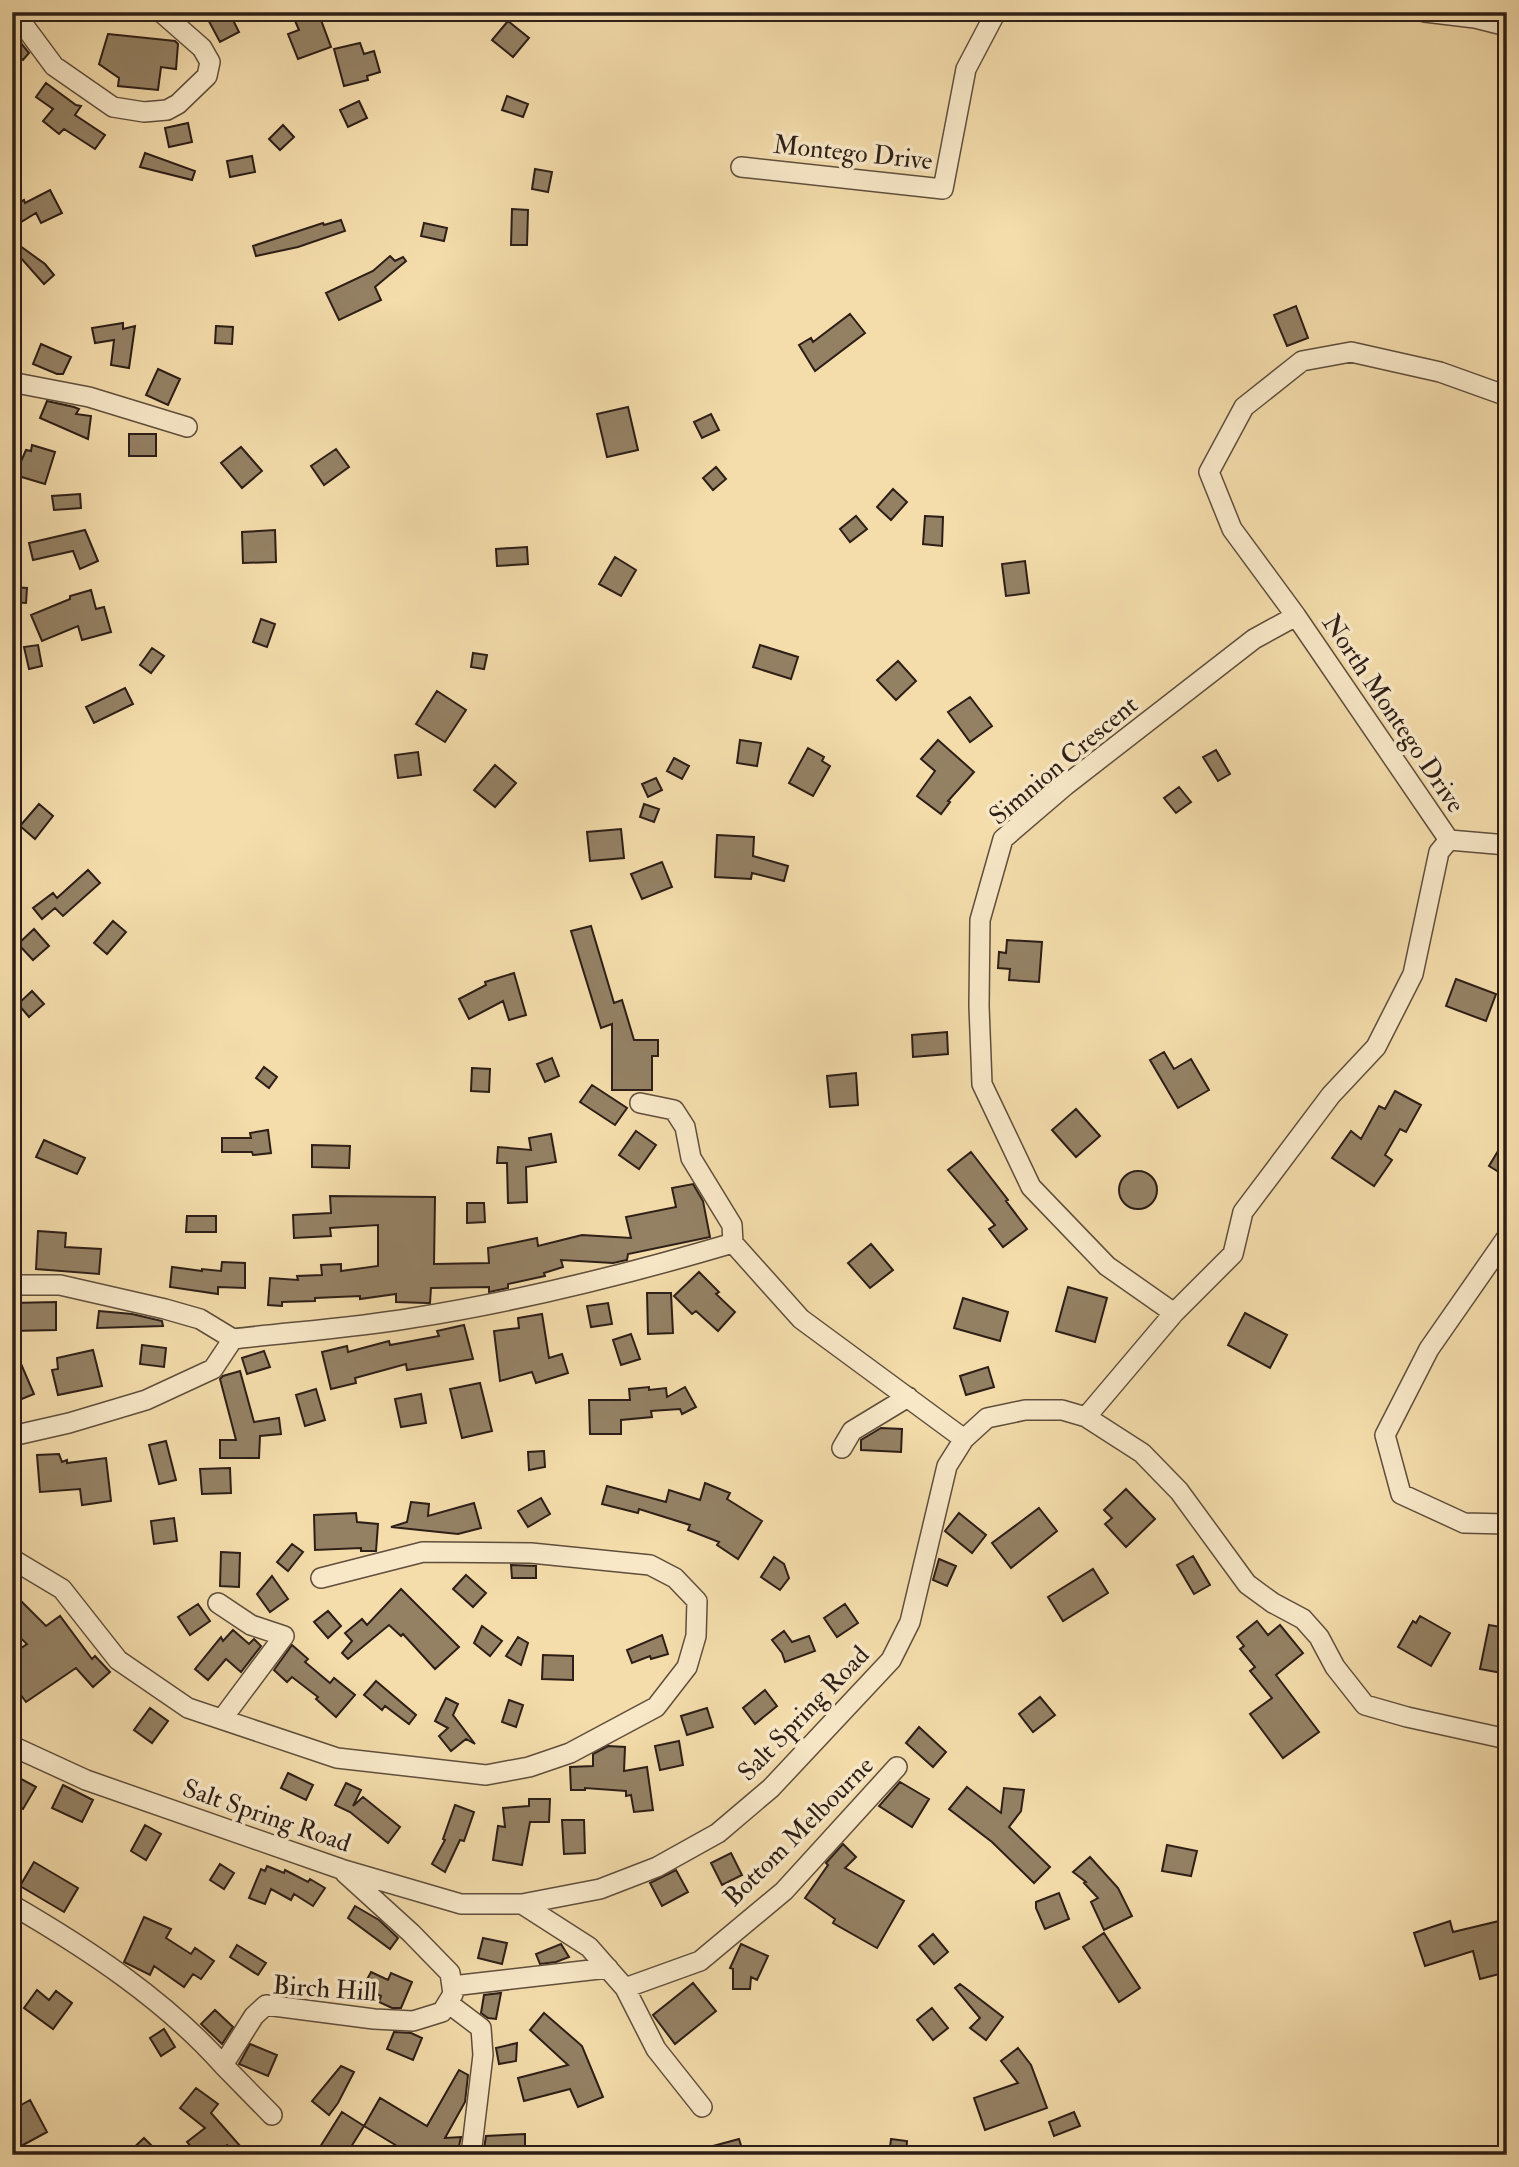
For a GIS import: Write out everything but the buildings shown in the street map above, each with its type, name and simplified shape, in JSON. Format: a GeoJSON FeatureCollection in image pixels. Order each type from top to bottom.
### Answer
{"type":"FeatureCollection","features":[{"type":"Feature","properties":{"kind":"street"},"geometry":{"type":"LineString","coordinates":[[14,12],[54,66],[113,107],[144,112],[167,110],[178,104],[207,76],[210,62],[202,48],[161,12]]}},
{"type":"Feature","properties":{"kind":"street","name":"Montego Drive"},"geometry":{"type":"LineString","coordinates":[[741,167],[943,189],[966,69],[996,12]]}},
{"type":"Feature","properties":{"kind":"street"},"geometry":{"type":"LineString","coordinates":[[1425,12],[1475,18],[1507,26]]}},
{"type":"Feature","properties":{"kind":"street"},"geometry":{"type":"LineString","coordinates":[[1296,616],[1232,528],[1209,472],[1244,407],[1301,361],[1351,352],[1440,372],[1507,397]]}},
{"type":"Feature","properties":{"kind":"street"},"geometry":{"type":"LineString","coordinates":[[12,380],[119,405],[187,427]]}},
{"type":"Feature","properties":{"kind":"street","name":"North Montego Drive"},"geometry":{"type":"LineString","coordinates":[[1296,616],[1449,840]]}},
{"type":"Feature","properties":{"kind":"street","name":"Simnion Crescent"},"geometry":{"type":"LineString","coordinates":[[1174,1313],[1107,1266],[1031,1187],[982,1084],[980,919],[1003,839],[1066,785],[1254,639],[1296,616]]}},
{"type":"Feature","properties":{"kind":"street"},"geometry":{"type":"LineString","coordinates":[[1086,1417],[1174,1313],[1233,1254],[1243,1212],[1331,1095],[1376,1047],[1412,974],[1439,852],[1449,840],[1507,845]]}},
{"type":"Feature","properties":{"kind":"street"},"geometry":{"type":"LineString","coordinates":[[640,1103],[674,1110],[685,1127],[691,1158],[732,1225],[733,1243],[801,1320],[964,1439]]}},
{"type":"Feature","properties":{"kind":"street"},"geometry":{"type":"LineString","coordinates":[[1507,1237],[1429,1349],[1385,1434],[1401,1494],[1464,1523],[1507,1524]]}},
{"type":"Feature","properties":{"kind":"street"},"geometry":{"type":"LineString","coordinates":[[12,1285],[60,1285],[165,1309],[200,1320],[233,1339],[411,1319],[485,1305],[597,1280],[733,1243]]}},
{"type":"Feature","properties":{"kind":"street"},"geometry":{"type":"LineString","coordinates":[[12,1436],[69,1423],[146,1400],[213,1369],[233,1339]]}},
{"type":"Feature","properties":{"kind":"street"},"geometry":{"type":"LineString","coordinates":[[842,1448],[852,1431],[908,1397]]}},
{"type":"Feature","properties":{"kind":"street","name":"Salt Spring Road"},"geometry":{"type":"LineString","coordinates":[[12,1746],[86,1780],[341,1869],[461,1904],[522,1904],[600,1889],[657,1867],[718,1833],[771,1788],[853,1703],[891,1660],[910,1622],[947,1466],[964,1439],[987,1418],[1025,1410],[1062,1410],[1086,1417],[1142,1453],[1180,1491],[1247,1584],[1273,1603],[1303,1619],[1319,1637],[1335,1667],[1365,1705],[1507,1739]]}},
{"type":"Feature","properties":{"kind":"street"},"geometry":{"type":"LineString","coordinates":[[12,1559],[62,1589],[118,1660],[188,1708],[337,1758],[486,1775],[529,1767],[570,1753],[656,1707],[687,1667],[696,1636],[697,1601],[675,1578],[650,1565],[531,1553],[424,1552],[321,1578]]}},
{"type":"Feature","properties":{"kind":"street"},"geometry":{"type":"LineString","coordinates":[[218,1602],[251,1625],[284,1636],[222,1719]]}},
{"type":"Feature","properties":{"kind":"street","name":"Bottom Melbourne"},"geometry":{"type":"LineString","coordinates":[[625,1988],[700,1961],[784,1891],[897,1768]]}},
{"type":"Feature","properties":{"kind":"street"},"geometry":{"type":"LineString","coordinates":[[341,1869],[450,1973],[450,1994],[481,2028],[483,2055],[471,2155]]}},
{"type":"Feature","properties":{"kind":"street"},"geometry":{"type":"LineString","coordinates":[[522,1904],[589,1947],[608,1968],[625,1988],[656,2049],[702,2107]]}},
{"type":"Feature","properties":{"kind":"street"},"geometry":{"type":"LineString","coordinates":[[12,1905],[50,1927],[142,1990],[187,2027],[272,2115]]}},
{"type":"Feature","properties":{"kind":"street"},"geometry":{"type":"LineString","coordinates":[[450,1994],[608,1968]]}},
{"type":"Feature","properties":{"kind":"street","name":"Birch Hill"},"geometry":{"type":"LineString","coordinates":[[223,2066],[254,2016],[266,2006],[297,2007],[374,2019],[413,2021],[442,2012],[450,1994]]}}]}
